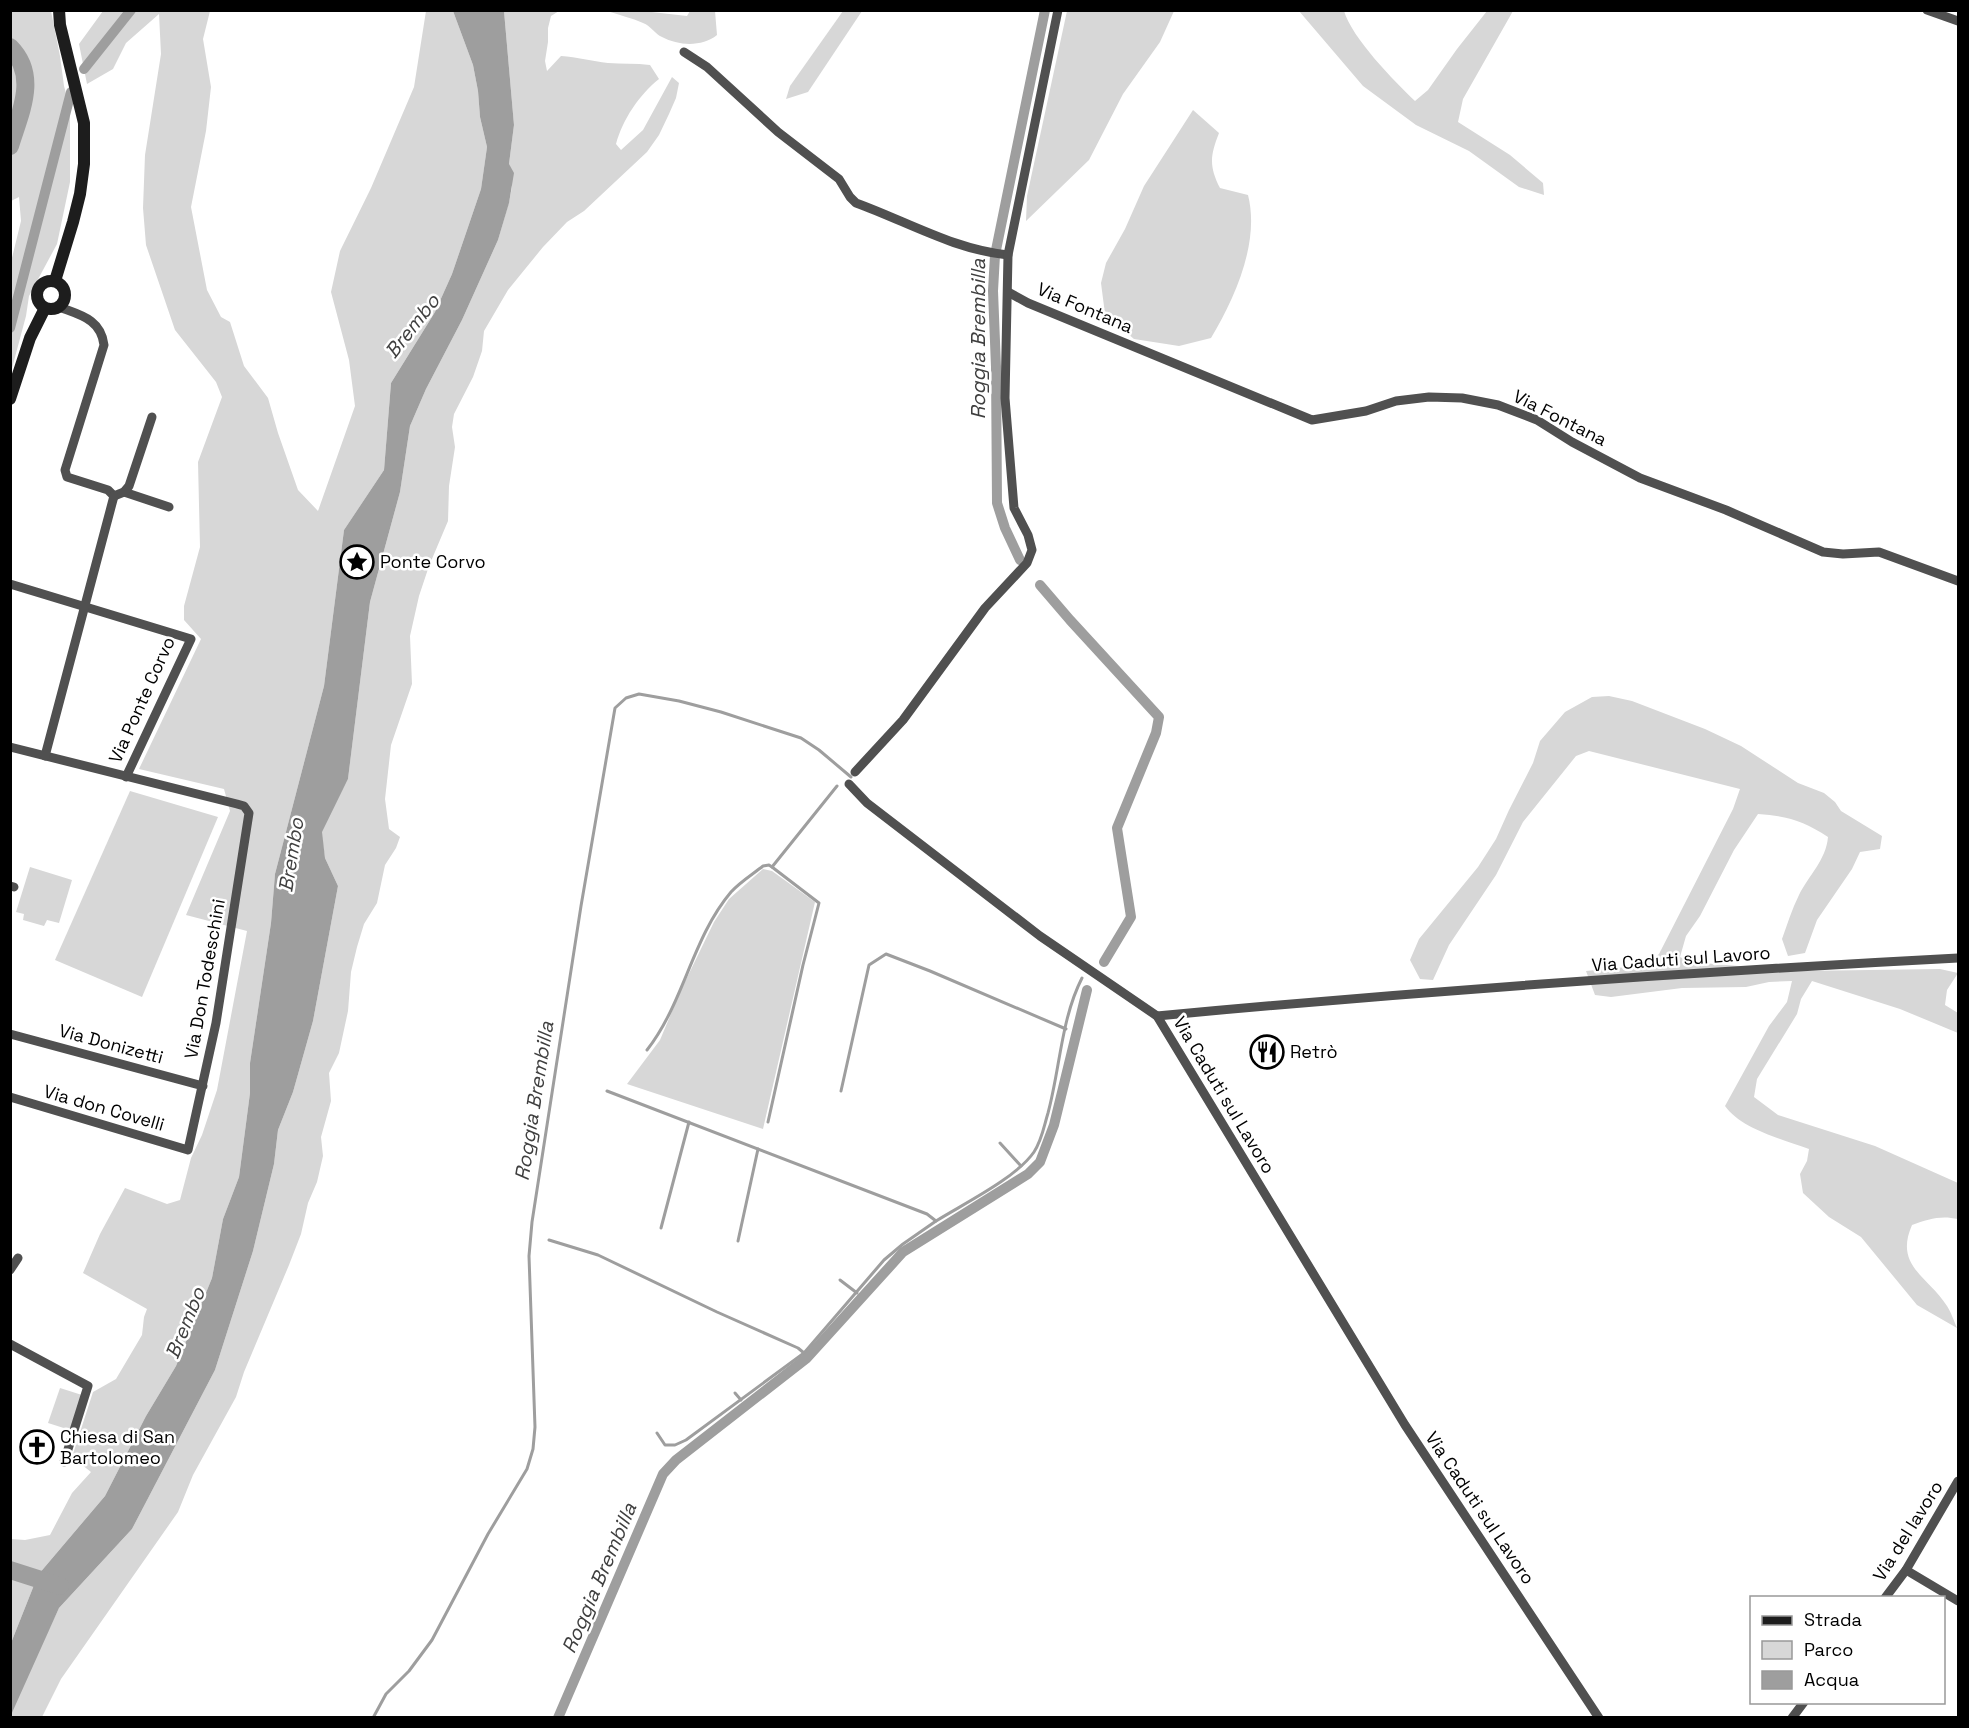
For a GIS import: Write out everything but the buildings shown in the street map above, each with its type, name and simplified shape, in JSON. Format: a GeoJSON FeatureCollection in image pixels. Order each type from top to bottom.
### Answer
{"type":"FeatureCollection","features":[{"type":"Feature","properties":{"kind":"street"},"geometry":{"type":"LineString","coordinates":[[55,281],[80,194],[84,154],[84,123],[60,25],[59,10]]}},
{"type":"Feature","properties":{"kind":"street"},"geometry":{"type":"LineString","coordinates":[[855,772],[903,720],[985,608],[1027,563],[1032,550],[1028,534],[1014,508],[1005,398],[1008,292],[1006,255],[1058,10]]}},
{"type":"Feature","properties":{"kind":"street"},"geometry":{"type":"LineString","coordinates":[[1927,10],[1959,21]]}},
{"type":"Feature","properties":{"kind":"street"},"geometry":{"type":"LineString","coordinates":[[684,52],[707,67],[778,132],[839,179],[856,203],[954,243],[986,253],[1006,255]]}},
{"type":"Feature","properties":{"kind":"street"},"geometry":{"type":"LineString","coordinates":[[55,281],[62,286],[65,293],[64,301],[59,307],[45,308],[40,303],[37,297],[42,284],[55,281]]}},
{"type":"Feature","properties":{"kind":"street","name":"Via Fontana"},"geometry":{"type":"LineString","coordinates":[[1008,292],[1028,303],[1312,420],[1366,411],[1396,401],[1429,396],[1462,398],[1498,405],[1537,420],[1572,442],[1640,477],[1726,510],[1823,552],[1843,554],[1879,552],[1959,581]]}},
{"type":"Feature","properties":{"kind":"street"},"geometry":{"type":"LineString","coordinates":[[59,307],[81,315],[98,325],[103,334],[104,345],[69,455],[65,470],[67,477],[108,490],[114,496]]}},
{"type":"Feature","properties":{"kind":"street"},"geometry":{"type":"LineString","coordinates":[[10,399],[30,338],[45,308]]}},
{"type":"Feature","properties":{"kind":"street"},"geometry":{"type":"LineString","coordinates":[[114,496],[124,492],[129,486],[152,417]]}},
{"type":"Feature","properties":{"kind":"street"},"geometry":{"type":"LineString","coordinates":[[124,492],[169,507]]}},
{"type":"Feature","properties":{"kind":"street"},"geometry":{"type":"LineString","coordinates":[[45,756],[114,496]]}},
{"type":"Feature","properties":{"kind":"street","name":"Via Ponte Corvo"},"geometry":{"type":"LineString","coordinates":[[10,584],[191,639],[126,777]]}},
{"type":"Feature","properties":{"kind":"street"},"geometry":{"type":"LineString","coordinates":[[10,747],[126,777]]}},
{"type":"Feature","properties":{"kind":"street","name":"Via Don Todeschini"},"geometry":{"type":"LineString","coordinates":[[126,777],[244,806],[249,813],[216,1023],[188,1150]]}},
{"type":"Feature","properties":{"kind":"street"},"geometry":{"type":"LineString","coordinates":[[849,784],[867,804],[1040,936],[1157,1016]]}},
{"type":"Feature","properties":{"kind":"street","name":"Via Caduti sul Lavoro"},"geometry":{"type":"LineString","coordinates":[[1599,1718],[1405,1425],[1157,1016],[1745,970],[1959,958]]}},
{"type":"Feature","properties":{"kind":"street","name":"Via Donizetti"},"geometry":{"type":"LineString","coordinates":[[10,1034],[203,1086]]}},
{"type":"Feature","properties":{"kind":"street","name":"Via don Covelli"},"geometry":{"type":"LineString","coordinates":[[10,1097],[188,1150]]}},
{"type":"Feature","properties":{"kind":"street"},"geometry":{"type":"LineString","coordinates":[[10,1270],[18,1257]]}},
{"type":"Feature","properties":{"kind":"street"},"geometry":{"type":"LineString","coordinates":[[10,1344],[88,1386],[64,1462]]}},
{"type":"Feature","properties":{"kind":"street","name":"Via del lavoro"},"geometry":{"type":"LineString","coordinates":[[1886,1596],[1906,1570],[1959,1481]]}},
{"type":"Feature","properties":{"kind":"street"},"geometry":{"type":"LineString","coordinates":[[1906,1570],[1959,1601]]}},
{"type":"Feature","properties":{"kind":"street"},"geometry":{"type":"LineString","coordinates":[[1792,1718],[1802,1704]]}},
{"type":"Feature","properties":{"kind":"green space"},"geometry":{"type":"Polygon","coordinates":[[[11,10],[51,11],[70,108],[70,182],[57,244],[29,296],[11,372],[10,266],[21,221],[19,197],[11,201],[11,10]]]}},
{"type":"Feature","properties":{"kind":"green space"},"geometry":{"type":"Polygon","coordinates":[[[103,11],[210,11],[203,39],[211,87],[206,131],[191,207],[207,290],[221,317],[230,322],[244,366],[268,398],[298,490],[318,511],[355,406],[349,360],[331,292],[340,251],[371,188],[414,87],[426,11],[453,11],[473,65],[480,117],[487,147],[481,189],[452,274],[435,312],[391,383],[384,470],[344,530],[324,686],[275,874],[271,923],[250,1063],[250,1093],[239,1177],[223,1219],[212,1278],[176,1366],[146,1416],[105,1496],[38,1575],[11,1643],[11,1539],[25,1540],[50,1535],[72,1493],[91,1472],[72,1457],[93,1392],[116,1379],[142,1335],[147,1309],[83,1273],[100,1234],[125,1188],[167,1204],[180,1200],[191,1158],[202,1135],[217,1090],[247,931],[186,915],[230,811],[224,789],[139,769],[201,639],[184,620],[184,606],[200,547],[198,462],[222,397],[216,382],[175,330],[146,245],[143,208],[145,155],[161,54],[159,14],[126,43],[113,69],[87,84],[79,44],[103,11]]]}},
{"type":"Feature","properties":{"kind":"green space"},"geometry":{"type":"Polygon","coordinates":[[[504,11],[559,11],[551,16],[548,28],[545,61],[547,71],[561,56],[608,63],[650,65],[659,79],[638,100],[627,117],[616,144],[621,150],[643,130],[672,77],[679,83],[676,98],[659,135],[647,152],[584,211],[567,222],[543,247],[508,290],[484,331],[482,351],[473,377],[454,414],[452,427],[455,447],[449,486],[448,521],[419,596],[410,636],[412,684],[391,745],[385,799],[389,829],[400,837],[385,865],[377,903],[364,924],[357,947],[351,972],[348,1011],[339,1053],[329,1073],[331,1101],[321,1137],[323,1156],[301,1234],[244,1372],[236,1397],[193,1475],[178,1512],[61,1679],[42,1717],[11,1718],[12,1707],[59,1608],[132,1529],[215,1370],[253,1251],[274,1164],[278,1130],[293,1092],[313,1021],[338,886],[325,858],[321,832],[348,779],[370,602],[400,492],[410,426],[498,240],[509,202],[512,187],[509,164],[514,125],[504,11]]]}},
{"type":"Feature","properties":{"kind":"green space"},"geometry":{"type":"Polygon","coordinates":[[[607,11],[643,11],[687,16],[690,11],[715,11],[717,35],[704,42],[690,44],[676,42],[660,36],[643,23],[607,11]]]}},
{"type":"Feature","properties":{"kind":"green space"},"geometry":{"type":"Polygon","coordinates":[[[843,11],[862,11],[808,92],[786,99],[790,86],[843,11]]]}},
{"type":"Feature","properties":{"kind":"green space"},"geometry":{"type":"Polygon","coordinates":[[[1067,11],[1174,11],[1160,42],[1123,94],[1089,160],[1026,221],[1027,196],[1067,11]]]}},
{"type":"Feature","properties":{"kind":"green space"},"geometry":{"type":"Polygon","coordinates":[[[1299,11],[1344,11],[1348,22],[1364,46],[1415,101],[1428,90],[1487,11],[1513,11],[1463,99],[1458,122],[1510,155],[1543,183],[1544,195],[1519,187],[1469,151],[1416,125],[1363,86],[1299,11]]]}},
{"type":"Feature","properties":{"kind":"green space"},"geometry":{"type":"Polygon","coordinates":[[[1193,110],[1219,133],[1214,148],[1212,167],[1220,188],[1248,195],[1251,232],[1248,250],[1229,305],[1211,338],[1179,346],[1134,339],[1105,314],[1101,283],[1106,263],[1125,229],[1144,186],[1193,110]]]}},
{"type":"Feature","properties":{"kind":"green space"},"geometry":{"type":"Polygon","coordinates":[[[1609,696],[1632,701],[1705,729],[1741,746],[1798,783],[1824,793],[1835,802],[1841,811],[1882,836],[1880,849],[1860,852],[1852,869],[1817,920],[1805,953],[1788,956],[1782,939],[1799,895],[1824,853],[1828,837],[1795,820],[1758,814],[1734,850],[1700,916],[1686,936],[1680,957],[1691,962],[1799,971],[1940,969],[1958,973],[1947,990],[1945,1005],[1958,1013],[1958,1033],[1900,1009],[1812,981],[1801,999],[1797,1014],[1757,1079],[1754,1097],[1778,1115],[1875,1146],[1958,1183],[1958,1219],[1935,1218],[1912,1225],[1907,1251],[1916,1270],[1947,1306],[1957,1328],[1917,1305],[1861,1237],[1829,1217],[1803,1193],[1800,1174],[1807,1161],[1809,1149],[1752,1127],[1732,1114],[1725,1106],[1769,1026],[1787,1002],[1792,981],[1769,982],[1746,987],[1682,988],[1611,997],[1595,995],[1586,971],[1647,965],[1659,954],[1733,809],[1740,789],[1589,751],[1576,756],[1523,822],[1496,875],[1449,945],[1433,980],[1420,979],[1410,960],[1419,939],[1478,867],[1496,839],[1533,763],[1540,741],[1565,712],[1592,697],[1609,696]]]}},
{"type":"Feature","properties":{"kind":"green space"},"geometry":{"type":"Polygon","coordinates":[[[130,791],[218,817],[142,997],[55,960],[130,791]]]}},
{"type":"Feature","properties":{"kind":"green space"},"geometry":{"type":"Polygon","coordinates":[[[30,867],[72,880],[59,923],[47,920],[44,926],[23,920],[24,914],[16,912],[30,867]]]}},
{"type":"Feature","properties":{"kind":"green space"},"geometry":{"type":"Polygon","coordinates":[[[763,869],[772,871],[815,902],[763,1129],[627,1084],[660,1040],[714,922],[729,899],[763,869]]]}},
{"type":"Feature","properties":{"kind":"green space"},"geometry":{"type":"Polygon","coordinates":[[[60,1388],[82,1395],[70,1430],[48,1423],[60,1388]]]}},
{"type":"Feature","properties":{"kind":"water","name":"Brembo"},"geometry":{"type":"Polygon","coordinates":[[[453,11],[504,11],[514,125],[509,164],[514,173],[509,203],[498,240],[410,426],[400,492],[370,602],[348,779],[322,832],[325,858],[338,886],[313,1021],[293,1092],[278,1130],[274,1164],[253,1251],[215,1370],[132,1529],[59,1608],[11,1715],[11,1643],[38,1575],[105,1496],[146,1416],[176,1366],[212,1278],[223,1219],[239,1177],[250,1093],[250,1063],[271,923],[275,874],[324,686],[344,530],[384,470],[391,383],[435,312],[452,274],[481,189],[487,147],[480,117],[473,65],[453,11]]]}},
{"type":"Feature","properties":{"kind":"waterway"},"geometry":{"type":"LineString","coordinates":[[84,69],[131,10]]}},
{"type":"Feature","properties":{"kind":"waterway","name":"Roggia Brembilla"},"geometry":{"type":"LineString","coordinates":[[1020,560],[1005,528],[997,503],[993,291],[995,255],[1045,10]]}},
{"type":"Feature","properties":{"kind":"waterway"},"geometry":{"type":"LineString","coordinates":[[10,47],[19,58],[24,70],[25,82],[22,108],[10,146]]}},
{"type":"Feature","properties":{"kind":"waterway"},"geometry":{"type":"LineString","coordinates":[[10,328],[71,92]]}},
{"type":"Feature","properties":{"kind":"waterway","name":"Roggia Brembilla"},"geometry":{"type":"LineString","coordinates":[[1040,585],[1159,717],[1156,733],[1117,828],[1131,917],[1104,962]]}},
{"type":"Feature","properties":{"kind":"waterway","name":"Roggia Brembilla"},"geometry":{"type":"LineString","coordinates":[[373,1718],[386,1694],[409,1671],[432,1640],[488,1534],[527,1469],[533,1449],[535,1427],[529,1256],[532,1222],[581,906],[615,708],[626,698],[639,694],[721,712],[801,738],[851,777]]}},
{"type":"Feature","properties":{"kind":"waterway"},"geometry":{"type":"LineString","coordinates":[[768,1122],[819,903],[772,867],[837,786]]}},
{"type":"Feature","properties":{"kind":"waterway"},"geometry":{"type":"LineString","coordinates":[[647,1050],[660,1032],[718,910],[742,881],[763,866],[772,867]]}},
{"type":"Feature","properties":{"kind":"waterway"},"geometry":{"type":"LineString","coordinates":[[841,1091],[869,965],[886,954],[1066,1029]]}},
{"type":"Feature","properties":{"kind":"waterway"},"geometry":{"type":"LineString","coordinates":[[936,1221],[1003,1181],[1026,1162],[1034,1152],[1041,1138],[1048,1113],[1065,1027],[1082,978]]}},
{"type":"Feature","properties":{"kind":"waterway","name":"Roggia Brembilla"},"geometry":{"type":"LineString","coordinates":[[558,1718],[663,1474],[676,1460],[807,1358],[903,1252],[1028,1174],[1040,1162],[1054,1125],[1087,990]]}},
{"type":"Feature","properties":{"kind":"waterway"},"geometry":{"type":"LineString","coordinates":[[607,1091],[927,1214],[936,1221],[884,1260],[804,1353],[686,1440],[675,1445],[665,1445],[657,1433]]}},
{"type":"Feature","properties":{"kind":"waterway"},"geometry":{"type":"LineString","coordinates":[[661,1228],[689,1122]]}},
{"type":"Feature","properties":{"kind":"waterway"},"geometry":{"type":"LineString","coordinates":[[1000,1143],[1021,1166]]}},
{"type":"Feature","properties":{"kind":"waterway"},"geometry":{"type":"LineString","coordinates":[[738,1241],[758,1149]]}},
{"type":"Feature","properties":{"kind":"waterway"},"geometry":{"type":"LineString","coordinates":[[549,1240],[598,1255],[798,1348],[804,1353]]}},
{"type":"Feature","properties":{"kind":"waterway"},"geometry":{"type":"LineString","coordinates":[[840,1280],[857,1293]]}},
{"type":"Feature","properties":{"kind":"waterway"},"geometry":{"type":"LineString","coordinates":[[735,1393],[741,1400]]}},
{"type":"Feature","properties":{"kind":"waterway"},"geometry":{"type":"LineString","coordinates":[[10,1570],[60,1586]]}},
{"type":"Feature","properties":{"kind":"place","name":"Ponte Corvo"},"geometry":{"type":"Point","coordinates":[357,562]}},
{"type":"Feature","properties":{"kind":"place","name":"Retrò"},"geometry":{"type":"Point","coordinates":[1267,1052]}},
{"type":"Feature","properties":{"kind":"place","name":"Chiesa di San Bartolomeo"},"geometry":{"type":"Point","coordinates":[37,1447]}}]}
